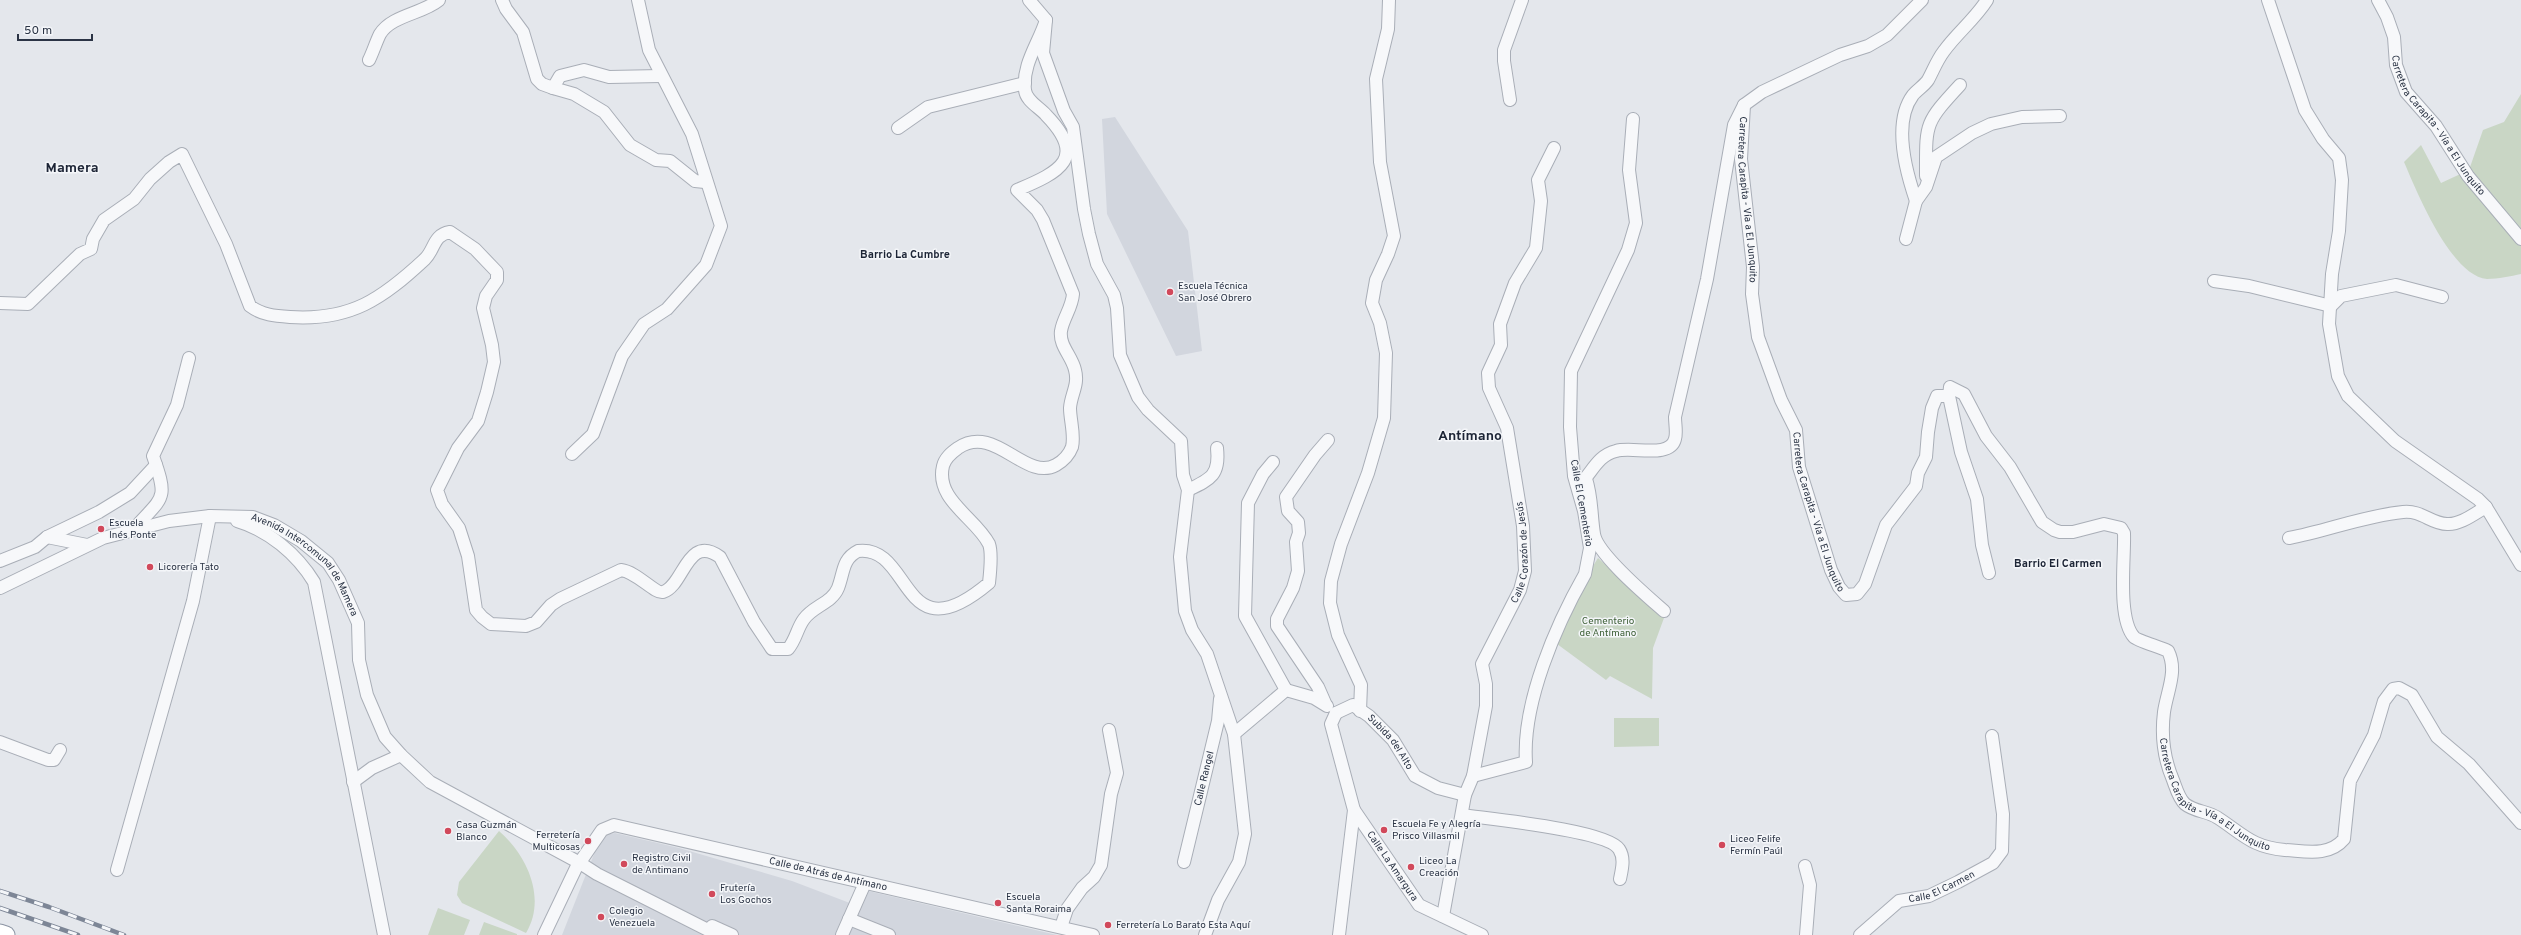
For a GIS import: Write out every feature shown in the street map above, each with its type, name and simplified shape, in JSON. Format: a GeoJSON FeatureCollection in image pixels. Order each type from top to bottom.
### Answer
{"type":"FeatureCollection","features":[{"type":"Feature","properties":{"kind":"highway"},"geometry":{"type":"LineString","coordinates":[[0,933],[6,935]]}},
{"type":"Feature","properties":{"kind":"street"},"geometry":{"type":"LineString","coordinates":[[369,60],[381,34],[389,24],[430,7],[439,0]]}},
{"type":"Feature","properties":{"kind":"street"},"geometry":{"type":"LineString","coordinates":[[502,0],[506,9],[523,32],[536,79],[542,84],[574,94],[604,112],[630,145],[656,160],[670,161],[695,181],[705,182]]}},
{"type":"Feature","properties":{"kind":"street"},"geometry":{"type":"LineString","coordinates":[[572,454],[593,434],[622,356],[644,324],[668,309],[706,265],[721,226],[705,182],[692,134],[649,50],[638,0]]}},
{"type":"Feature","properties":{"kind":"street"},"geometry":{"type":"LineString","coordinates":[[1029,0],[1046,20],[1043,53],[1064,111],[1073,127],[1084,209],[1089,234],[1097,264],[1114,295],[1117,308],[1120,354],[1138,397],[1148,410],[1181,441],[1183,475],[1188,490],[1180,557],[1185,611],[1192,630],[1208,654],[1234,734],[1245,828],[1243,850],[1240,862],[1218,900],[1205,935]]}},
{"type":"Feature","properties":{"kind":"street"},"geometry":{"type":"LineString","coordinates":[[1360,711],[1361,685],[1338,636],[1330,603],[1331,581],[1341,544],[1368,473],[1384,418],[1386,353],[1380,323],[1372,302],[1376,280],[1388,254],[1394,236],[1380,162],[1376,79],[1388,29],[1389,0]]}},
{"type":"Feature","properties":{"kind":"street"},"geometry":{"type":"LineString","coordinates":[[1510,100],[1504,61],[1504,50],[1522,0]]}},
{"type":"Feature","properties":{"kind":"street"},"geometry":{"type":"LineString","coordinates":[[1664,611],[1600,549],[1594,535],[1594,516],[1582,482],[1597,460],[1616,451],[1639,448],[1664,451],[1670,448],[1675,439],[1675,417],[1707,279],[1734,125],[1744,105],[1777,84],[1840,54],[1868,46],[1886,35],[1922,0]]}},
{"type":"Feature","properties":{"kind":"street"},"geometry":{"type":"LineString","coordinates":[[1916,201],[1904,161],[1903,126],[1907,107],[1913,95],[1925,84],[1944,51],[1977,15],[1987,0]]}},
{"type":"Feature","properties":{"kind":"street"},"geometry":{"type":"LineString","coordinates":[[2268,0],[2271,14],[2305,110],[2323,139],[2339,158],[2342,180],[2329,324],[2332,352],[2338,376],[2348,396],[2395,441],[2471,492],[2486,507],[2521,565]]}},
{"type":"Feature","properties":{"kind":"street","name":"Carretera Carapita - Vía a El Junquito"},"geometry":{"type":"LineString","coordinates":[[2378,0],[2387,16],[2394,37],[2396,65],[2406,92],[2436,126],[2468,176],[2521,239]]}},
{"type":"Feature","properties":{"kind":"street"},"geometry":{"type":"LineString","coordinates":[[0,303],[28,304],[80,254],[91,249],[93,239],[104,220],[134,199],[150,179],[169,162],[182,154],[223,238],[250,306],[257,312],[271,316],[305,318],[336,315],[363,306],[389,291],[430,254],[435,240],[442,234],[450,232],[475,249],[497,272],[497,280],[486,296],[483,308],[492,345],[494,362],[487,392],[478,421],[458,448],[437,490],[442,504],[459,528],[464,544],[476,610],[491,624],[526,626],[536,622],[551,605],[621,570],[630,572],[656,592],[662,593],[669,589],[690,559],[704,551],[713,552],[720,557],[765,640],[772,649],[780,651],[788,649],[793,643],[804,619],[814,609],[829,601],[838,589],[848,558],[858,550],[878,554],[889,563],[916,601],[934,608],[950,606],[973,597],[989,583],[989,545],[955,505],[945,488],[941,476],[944,464],[950,453],[961,446],[974,442],[992,444],[1029,464],[1043,468],[1054,466],[1064,460],[1072,447],[1070,409],[1077,381],[1070,356],[1061,343],[1061,331],[1072,306],[1073,294],[1043,220],[1037,210],[1017,190],[1037,181],[1062,166],[1068,153],[1066,139],[1047,115],[1028,98],[1025,82],[1032,50],[1046,20]]}},
{"type":"Feature","properties":{"kind":"street"},"geometry":{"type":"LineString","coordinates":[[553,88],[560,76],[577,70],[584,70],[600,75],[621,77],[661,76]]}},
{"type":"Feature","properties":{"kind":"street"},"geometry":{"type":"LineString","coordinates":[[898,128],[928,107],[1025,82]]}},
{"type":"Feature","properties":{"kind":"street"},"geometry":{"type":"LineString","coordinates":[[1926,187],[1925,134],[1928,123],[1939,107],[1960,85]]}},
{"type":"Feature","properties":{"kind":"street","name":"Carretera Carapita - Vía a El Junquito"},"geometry":{"type":"LineString","coordinates":[[1744,105],[1741,159],[1753,267],[1752,294],[1758,337],[1781,400],[1796,430],[1799,468],[1831,570],[1839,587],[1846,596],[1857,594],[1865,584],[1886,525],[1916,486],[1918,473],[1926,457],[1932,408],[1937,396],[1949,396],[1950,387],[1964,394],[1982,429],[2010,467],[2042,522],[2060,532],[2073,532],[2104,524],[2121,528],[2124,533],[2124,599],[2127,627],[2135,638],[2168,651],[2172,660],[2173,671],[2164,712],[2163,743],[2165,758],[2176,789],[2184,803],[2191,809],[2218,817],[2244,838],[2268,849],[2318,852],[2334,848],[2344,839],[2348,794],[2355,768],[2374,735],[2384,701],[2393,689],[2399,688],[2412,695],[2437,737],[2469,764],[2521,823]]}},
{"type":"Feature","properties":{"kind":"street"},"geometry":{"type":"LineString","coordinates":[[1906,239],[1916,201],[1926,187],[1936,157],[1972,133],[1991,124],[2022,117],[2060,116]]}},
{"type":"Feature","properties":{"kind":"street","name":"Calle El Cementerio"},"geometry":{"type":"LineString","coordinates":[[1473,776],[1526,762],[1527,733],[1547,649],[1584,574],[1587,564],[1590,548],[1582,482],[1574,476],[1570,427],[1571,372],[1628,250],[1636,223],[1629,170],[1633,119]]}},
{"type":"Feature","properties":{"kind":"street","name":"Calle Corazón de Jesús"},"geometry":{"type":"LineString","coordinates":[[1443,916],[1465,795],[1473,776],[1486,706],[1486,684],[1482,664],[1520,590],[1525,571],[1523,526],[1507,428],[1489,388],[1488,373],[1500,345],[1500,324],[1515,283],[1536,248],[1541,201],[1538,180],[1554,148]]}},
{"type":"Feature","properties":{"kind":"street"},"geometry":{"type":"LineString","coordinates":[[2214,281],[2249,286],[2331,306]]}},
{"type":"Feature","properties":{"kind":"street"},"geometry":{"type":"LineString","coordinates":[[2331,306],[2341,296],[2396,285],[2442,297]]}},
{"type":"Feature","properties":{"kind":"street"},"geometry":{"type":"LineString","coordinates":[[134,529],[161,498],[164,488],[153,456],[177,405],[189,358]]}},
{"type":"Feature","properties":{"kind":"street"},"geometry":{"type":"LineString","coordinates":[[1949,396],[1961,452],[1976,499],[1982,545],[1989,573]]}},
{"type":"Feature","properties":{"kind":"street"},"geometry":{"type":"LineString","coordinates":[[1325,703],[1318,687],[1277,626],[1277,619],[1292,588],[1298,571],[1296,542],[1299,533],[1298,522],[1288,511],[1286,498],[1315,455],[1328,440]]}},
{"type":"Feature","properties":{"kind":"street"},"geometry":{"type":"LineString","coordinates":[[1188,490],[1205,482],[1215,474],[1218,459],[1217,448]]}},
{"type":"Feature","properties":{"kind":"street"},"geometry":{"type":"LineString","coordinates":[[1273,462],[1262,474],[1248,503],[1245,616],[1286,690],[1314,698],[1325,703],[1336,713]]}},
{"type":"Feature","properties":{"kind":"street"},"geometry":{"type":"LineString","coordinates":[[0,561],[35,547],[47,537],[99,512],[130,493],[156,465]]}},
{"type":"Feature","properties":{"kind":"street"},"geometry":{"type":"LineString","coordinates":[[2289,538],[2313,534],[2337,524],[2404,512],[2415,512],[2447,524],[2467,518],[2486,507]]}},
{"type":"Feature","properties":{"kind":"street"},"geometry":{"type":"LineString","coordinates":[[117,870],[193,601],[210,516]]}},
{"type":"Feature","properties":{"kind":"street","name":"Avenida Intercomunal de Mamera"},"geometry":{"type":"LineString","coordinates":[[0,588],[87,545],[103,538],[134,529],[169,521],[210,516],[254,517],[274,525],[301,541],[328,562],[347,595],[358,623],[359,660],[367,695],[385,737],[401,755],[430,782],[581,861]]}},
{"type":"Feature","properties":{"kind":"street"},"geometry":{"type":"LineString","coordinates":[[224,517],[250,524],[287,550],[304,566],[314,582],[384,935]]}},
{"type":"Feature","properties":{"kind":"street"},"geometry":{"type":"LineString","coordinates":[[47,537],[87,545]]}},
{"type":"Feature","properties":{"kind":"street"},"geometry":{"type":"LineString","coordinates":[[1234,734],[1286,690]]}},
{"type":"Feature","properties":{"kind":"street","name":"Calle Rangel"},"geometry":{"type":"LineString","coordinates":[[1184,862],[1218,721],[1220,694]]}},
{"type":"Feature","properties":{"kind":"street","name":"Subida del Alto"},"geometry":{"type":"LineString","coordinates":[[1336,713],[1353,705],[1369,716],[1393,740],[1415,776],[1438,788],[1465,795]]}},
{"type":"Feature","properties":{"kind":"street","name":"Calle La Amargura"},"geometry":{"type":"LineString","coordinates":[[1336,713],[1331,724],[1354,810],[1419,905],[1482,935]]}},
{"type":"Feature","properties":{"kind":"street"},"geometry":{"type":"LineString","coordinates":[[1061,927],[1067,909],[1082,888],[1094,877],[1101,865],[1112,794],[1117,773],[1109,730]]}},
{"type":"Feature","properties":{"kind":"street","name":"Calle El Carmen"},"geometry":{"type":"LineString","coordinates":[[1860,935],[1900,901],[1930,896],[1993,863],[2002,851],[2003,814],[1992,736]]}},
{"type":"Feature","properties":{"kind":"street"},"geometry":{"type":"LineString","coordinates":[[0,742],[48,760],[54,760],[60,750]]}},
{"type":"Feature","properties":{"kind":"street"},"geometry":{"type":"LineString","coordinates":[[353,782],[372,768],[401,755]]}},
{"type":"Feature","properties":{"kind":"street","name":"Calle La Amargura"},"geometry":{"type":"LineString","coordinates":[[1339,935],[1354,810]]}},
{"type":"Feature","properties":{"kind":"street"},"geometry":{"type":"LineString","coordinates":[[1462,815],[1582,832],[1614,843],[1622,856],[1623,867],[1620,879]]}},
{"type":"Feature","properties":{"kind":"street","name":"Calle de Atrás de Antímano"},"geometry":{"type":"LineString","coordinates":[[544,935],[553,912],[581,861],[602,830],[614,825],[1093,935]]}},
{"type":"Feature","properties":{"kind":"street"},"geometry":{"type":"LineString","coordinates":[[581,861],[596,874],[718,935]]}},
{"type":"Feature","properties":{"kind":"street"},"geometry":{"type":"LineString","coordinates":[[581,861],[732,935]]}},
{"type":"Feature","properties":{"kind":"street"},"geometry":{"type":"LineString","coordinates":[[1805,866],[1810,885],[1806,935]]}},
{"type":"Feature","properties":{"kind":"street"},"geometry":{"type":"LineString","coordinates":[[842,935],[866,883]]}},
{"type":"Feature","properties":{"kind":"street"},"geometry":{"type":"LineString","coordinates":[[849,919],[889,935]]}},
{"type":"Feature","properties":{"kind":"shaded area","name":"Escuela Técnica San José Obrero"},"geometry":{"type":"Polygon","coordinates":[[[1115,117],[1188,231],[1202,351],[1176,356],[1107,214],[1102,119],[1115,117]]]}},
{"type":"Feature","properties":{"kind":"shaded area"},"geometry":{"type":"Polygon","coordinates":[[[615,833],[679,848],[792,881],[855,905],[864,890],[1057,935],[562,935],[596,849],[604,835],[615,833]]]}},
{"type":"Feature","properties":{"kind":"green space"},"geometry":{"type":"Polygon","coordinates":[[[2521,94],[2521,274],[2487,279],[2474,274],[2461,264],[2448,249],[2426,211],[2404,162],[2421,145],[2441,183],[2469,170],[2483,130],[2504,122],[2521,94]]]}},
{"type":"Feature","properties":{"kind":"green space","name":"Cementerio de Antímano"},"geometry":{"type":"Polygon","coordinates":[[[1598,558],[1664,618],[1653,648],[1652,699],[1610,676],[1606,680],[1553,641],[1572,600],[1598,558]]]}},
{"type":"Feature","properties":{"kind":"green space"},"geometry":{"type":"Polygon","coordinates":[[[1614,718],[1659,718],[1659,746],[1614,747],[1614,718]]]}},
{"type":"Feature","properties":{"kind":"green space"},"geometry":{"type":"Polygon","coordinates":[[[499,831],[518,852],[531,878],[535,906],[532,920],[526,933],[462,903],[457,895],[459,882],[499,831]]]}},
{"type":"Feature","properties":{"kind":"green space"},"geometry":{"type":"Polygon","coordinates":[[[438,908],[470,920],[464,935],[428,935],[438,908]]]}},
{"type":"Feature","properties":{"kind":"green space"},"geometry":{"type":"Polygon","coordinates":[[[484,922],[517,934],[517,935],[479,935],[484,922]]]}},
{"type":"Feature","properties":{"kind":"railway"},"geometry":{"type":"LineString","coordinates":[[0,891],[49,907],[124,935]]}},
{"type":"Feature","properties":{"kind":"railway"},"geometry":{"type":"LineString","coordinates":[[0,908],[78,935]]}},
{"type":"Feature","properties":{"kind":"place","name":"Escuela Técnica San José Obrero"},"geometry":{"type":"Point","coordinates":[1170,292]}},
{"type":"Feature","properties":{"kind":"place","name":"Escuela Inés Ponte"},"geometry":{"type":"Point","coordinates":[101,529]}},
{"type":"Feature","properties":{"kind":"place","name":"Licorería Tato"},"geometry":{"type":"Point","coordinates":[150,567]}},
{"type":"Feature","properties":{"kind":"place","name":"Escuela Fe y Alegría Prisco Villasmil"},"geometry":{"type":"Point","coordinates":[1384,830]}},
{"type":"Feature","properties":{"kind":"place","name":"Casa Guzmán Blanco"},"geometry":{"type":"Point","coordinates":[448,831]}},
{"type":"Feature","properties":{"kind":"place","name":"Ferretería Multicosas"},"geometry":{"type":"Point","coordinates":[588,841]}},
{"type":"Feature","properties":{"kind":"place","name":"Liceo Felife Fermín Paúl"},"geometry":{"type":"Point","coordinates":[1722,845]}},
{"type":"Feature","properties":{"kind":"place","name":"Registro Civil de Antimano"},"geometry":{"type":"Point","coordinates":[624,864]}},
{"type":"Feature","properties":{"kind":"place","name":"Liceo La Creación"},"geometry":{"type":"Point","coordinates":[1411,867]}},
{"type":"Feature","properties":{"kind":"place","name":"Frutería Los Gochos"},"geometry":{"type":"Point","coordinates":[712,894]}},
{"type":"Feature","properties":{"kind":"place","name":"Escuela Santa Roraima"},"geometry":{"type":"Point","coordinates":[998,903]}},
{"type":"Feature","properties":{"kind":"place","name":"Colegio Venezuela"},"geometry":{"type":"Point","coordinates":[601,917]}},
{"type":"Feature","properties":{"kind":"place","name":"Ferretería Lo Barato Esta Aquí"},"geometry":{"type":"Point","coordinates":[1108,925]}},
{"type":"Feature","properties":{"kind":"district","name":"Mamera"},"geometry":{"type":"Point","coordinates":[72,168]}},
{"type":"Feature","properties":{"kind":"district","name":"Barrio La Cumbre"},"geometry":{"type":"Point","coordinates":[905,255]}},
{"type":"Feature","properties":{"kind":"district","name":"Antímano"},"geometry":{"type":"Point","coordinates":[1470,436]}},
{"type":"Feature","properties":{"kind":"district","name":"Barrio El Carmen"},"geometry":{"type":"Point","coordinates":[2058,564]}}]}
